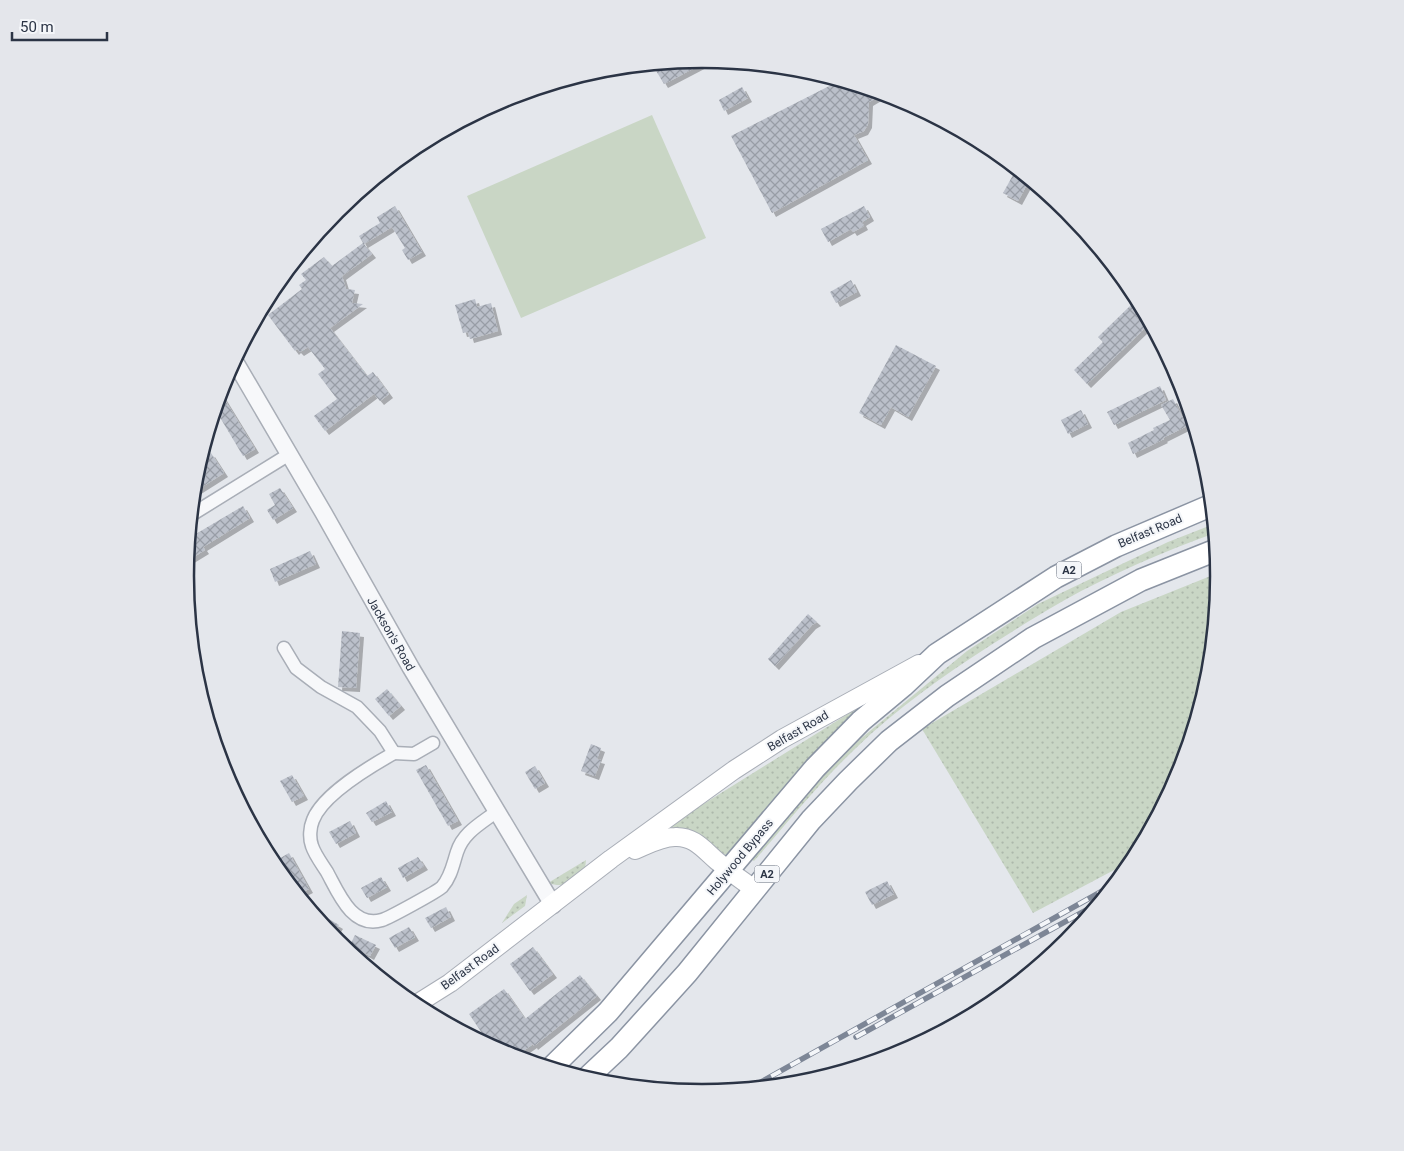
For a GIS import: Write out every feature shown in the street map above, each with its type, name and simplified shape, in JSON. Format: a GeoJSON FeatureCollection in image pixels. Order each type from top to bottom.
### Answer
{"type":"FeatureCollection","features":[{"type":"Feature","properties":{"kind":"highway","name":"Belfast Road"},"geometry":{"type":"LineString","coordinates":[[937,654],[1056,577],[1116,546],[1206,508]]}},
{"type":"Feature","properties":{"kind":"highway","name":"A2"},"geometry":{"type":"LineString","coordinates":[[594,1072],[619,1048],[687,972],[811,820],[889,741],[962,685],[1033,638],[1141,580],[1209,553]]}},
{"type":"Feature","properties":{"kind":"highway","name":"Holywood Bypass"},"geometry":{"type":"LineString","coordinates":[[557,1062],[608,1012],[815,768],[861,721],[903,686],[937,654]]}},
{"type":"Feature","properties":{"kind":"main road","name":"Belfast Road"},"geometry":{"type":"LineString","coordinates":[[423,1000],[450,983],[611,859],[734,770],[782,739],[937,654]]}},
{"type":"Feature","properties":{"kind":"main road"},"geometry":{"type":"LineString","coordinates":[[611,859],[668,837],[683,837],[699,844],[729,871],[754,889]]}},
{"type":"Feature","properties":{"kind":"street","name":"Jackson's Road"},"geometry":{"type":"LineString","coordinates":[[239,368],[496,812],[553,905]]}},
{"type":"Feature","properties":{"kind":"street"},"geometry":{"type":"LineString","coordinates":[[198,512],[288,455]]}},
{"type":"Feature","properties":{"kind":"street"},"geometry":{"type":"LineString","coordinates":[[284,648],[296,668],[321,687],[357,707],[380,731],[394,753]]}},
{"type":"Feature","properties":{"kind":"street"},"geometry":{"type":"LineString","coordinates":[[433,743],[414,754],[394,753],[358,774],[322,805],[313,819],[311,828],[312,846],[346,905],[357,916],[370,921],[383,920],[442,887],[453,869],[457,851],[467,835],[496,812]]}},
{"type":"Feature","properties":{"kind":"green space"},"geometry":{"type":"Polygon","coordinates":[[[652,115],[706,238],[521,318],[467,196],[652,115]]]}},
{"type":"Feature","properties":{"kind":"green space"},"geometry":{"type":"Polygon","coordinates":[[[1208,527],[1208,536],[1137,564],[1081,591],[973,656],[938,680],[887,720],[842,761],[754,861],[751,859],[823,775],[859,740],[967,651],[1038,604],[1168,542],[1208,527]]]}},
{"type":"Feature","properties":{"kind":"green space"},"geometry":{"type":"Polygon","coordinates":[[[1210,576],[1206,642],[1193,707],[1183,739],[1158,800],[1142,830],[1116,869],[1033,913],[922,729],[1121,612],[1210,576]]]}},
{"type":"Feature","properties":{"kind":"green space"},"geometry":{"type":"Polygon","coordinates":[[[864,704],[726,855],[686,829],[667,830],[652,836],[864,704]]]}},
{"type":"Feature","properties":{"kind":"green space"},"geometry":{"type":"Polygon","coordinates":[[[586,860],[585,869],[569,883],[555,885],[548,883],[586,860]]]}},
{"type":"Feature","properties":{"kind":"green space"},"geometry":{"type":"Polygon","coordinates":[[[527,895],[525,906],[502,923],[514,904],[527,895]]]}},
{"type":"Feature","properties":{"kind":"building"},"geometry":{"type":"Polygon","coordinates":[[[694,68],[664,84],[656,70],[694,68]]]}},
{"type":"Feature","properties":{"kind":"building"},"geometry":{"type":"Polygon","coordinates":[[[832,85],[876,98],[869,102],[868,124],[864,131],[854,135],[868,160],[772,213],[731,136],[832,85]]]}},
{"type":"Feature","properties":{"kind":"building"},"geometry":{"type":"Polygon","coordinates":[[[742,87],[748,98],[724,111],[719,100],[742,87]]]}},
{"type":"Feature","properties":{"kind":"building"},"geometry":{"type":"Polygon","coordinates":[[[1014,174],[1027,185],[1018,201],[1003,193],[1014,174]]]}},
{"type":"Feature","properties":{"kind":"building"},"geometry":{"type":"Polygon","coordinates":[[[395,206],[422,252],[408,260],[402,250],[405,248],[392,227],[364,244],[372,254],[342,276],[346,289],[355,290],[352,303],[363,304],[330,328],[367,376],[373,372],[389,394],[380,401],[374,394],[325,431],[314,416],[337,399],[318,374],[325,369],[308,347],[300,352],[297,349],[295,351],[268,315],[302,289],[299,285],[306,280],[301,274],[324,257],[332,266],[363,243],[359,236],[380,223],[377,217],[395,206]]]}},
{"type":"Feature","properties":{"kind":"building"},"geometry":{"type":"Polygon","coordinates":[[[864,206],[870,217],[862,222],[864,226],[853,232],[851,229],[828,242],[821,229],[864,206]]]}},
{"type":"Feature","properties":{"kind":"building"},"geometry":{"type":"Polygon","coordinates":[[[851,280],[857,292],[836,303],[830,292],[851,280]]]}},
{"type":"Feature","properties":{"kind":"building"},"geometry":{"type":"Polygon","coordinates":[[[475,299],[477,307],[491,303],[498,331],[470,339],[468,332],[463,333],[455,305],[475,299]]]}},
{"type":"Feature","properties":{"kind":"building"},"geometry":{"type":"Polygon","coordinates":[[[1131,305],[1145,328],[1087,384],[1074,370],[1103,342],[1098,337],[1131,305]]]}},
{"type":"Feature","properties":{"kind":"building"},"geometry":{"type":"Polygon","coordinates":[[[896,345],[936,366],[908,417],[891,407],[881,425],[859,413],[896,345]]]}},
{"type":"Feature","properties":{"kind":"building"},"geometry":{"type":"Polygon","coordinates":[[[1160,386],[1166,400],[1114,425],[1107,412],[1160,386]]]}},
{"type":"Feature","properties":{"kind":"building"},"geometry":{"type":"Polygon","coordinates":[[[1173,399],[1187,426],[1133,454],[1128,443],[1170,420],[1161,405],[1173,399]]]}},
{"type":"Feature","properties":{"kind":"building"},"geometry":{"type":"Polygon","coordinates":[[[225,401],[255,449],[243,456],[220,417],[225,401]]]}},
{"type":"Feature","properties":{"kind":"building"},"geometry":{"type":"Polygon","coordinates":[[[1081,410],[1088,424],[1068,434],[1061,420],[1081,410]]]}},
{"type":"Feature","properties":{"kind":"building"},"geometry":{"type":"Polygon","coordinates":[[[211,453],[224,473],[202,487],[204,476],[209,454],[211,453]]]}},
{"type":"Feature","properties":{"kind":"building"},"geometry":{"type":"Polygon","coordinates":[[[280,488],[293,508],[273,520],[267,510],[275,505],[269,494],[280,488]]]}},
{"type":"Feature","properties":{"kind":"building"},"geometry":{"type":"Polygon","coordinates":[[[243,506],[250,518],[203,547],[205,550],[195,556],[196,534],[243,506]]]}},
{"type":"Feature","properties":{"kind":"building"},"geometry":{"type":"Polygon","coordinates":[[[310,551],[316,564],[275,582],[270,569],[310,551]]]}},
{"type":"Feature","properties":{"kind":"building"},"geometry":{"type":"Polygon","coordinates":[[[808,614],[817,622],[812,625],[775,666],[768,659],[808,614]]]}},
{"type":"Feature","properties":{"kind":"building"},"geometry":{"type":"Polygon","coordinates":[[[342,631],[360,633],[356,688],[338,687],[342,631]]]}},
{"type":"Feature","properties":{"kind":"building"},"geometry":{"type":"Polygon","coordinates":[[[387,689],[401,706],[389,716],[375,699],[387,689]]]}},
{"type":"Feature","properties":{"kind":"building"},"geometry":{"type":"Polygon","coordinates":[[[591,744],[601,748],[597,759],[601,760],[595,776],[581,771],[591,744]]]}},
{"type":"Feature","properties":{"kind":"building"},"geometry":{"type":"Polygon","coordinates":[[[426,765],[458,821],[448,826],[416,770],[426,765]]]}},
{"type":"Feature","properties":{"kind":"building"},"geometry":{"type":"Polygon","coordinates":[[[535,766],[545,783],[535,789],[525,772],[535,766]]]}},
{"type":"Feature","properties":{"kind":"building"},"geometry":{"type":"Polygon","coordinates":[[[292,775],[304,796],[292,802],[280,781],[292,775]]]}},
{"type":"Feature","properties":{"kind":"building"},"geometry":{"type":"Polygon","coordinates":[[[386,801],[392,812],[372,822],[366,813],[386,801]]]}},
{"type":"Feature","properties":{"kind":"building"},"geometry":{"type":"Polygon","coordinates":[[[350,821],[356,833],[336,844],[329,832],[350,821]]]}},
{"type":"Feature","properties":{"kind":"building"},"geometry":{"type":"Polygon","coordinates":[[[289,853],[309,889],[304,891],[280,858],[289,853]]]}},
{"type":"Feature","properties":{"kind":"building"},"geometry":{"type":"Polygon","coordinates":[[[418,857],[424,866],[403,878],[398,868],[418,857]]]}},
{"type":"Feature","properties":{"kind":"building"},"geometry":{"type":"Polygon","coordinates":[[[381,877],[387,887],[367,898],[361,888],[381,877]]]}},
{"type":"Feature","properties":{"kind":"building"},"geometry":{"type":"Polygon","coordinates":[[[887,881],[894,894],[872,905],[865,892],[887,881]]]}},
{"type":"Feature","properties":{"kind":"building"},"geometry":{"type":"Polygon","coordinates":[[[446,907],[451,917],[431,928],[425,918],[446,907]]]}},
{"type":"Feature","properties":{"kind":"building"},"geometry":{"type":"Polygon","coordinates":[[[328,918],[339,925],[337,928],[328,918]]]}},
{"type":"Feature","properties":{"kind":"building"},"geometry":{"type":"Polygon","coordinates":[[[409,927],[415,937],[395,948],[389,938],[409,927]]]}},
{"type":"Feature","properties":{"kind":"building"},"geometry":{"type":"Polygon","coordinates":[[[355,935],[376,945],[370,956],[351,943],[355,935]]]}},
{"type":"Feature","properties":{"kind":"building"},"geometry":{"type":"Polygon","coordinates":[[[533,947],[553,974],[530,991],[510,964],[533,947]]]}},
{"type":"Feature","properties":{"kind":"building"},"geometry":{"type":"Polygon","coordinates":[[[580,975],[597,996],[534,1046],[533,1044],[523,1051],[482,1033],[469,1014],[504,989],[525,1019],[580,975]]]}},
{"type":"Feature","properties":{"kind":"railway"},"geometry":{"type":"LineString","coordinates":[[766,1079],[1098,893]]}},
{"type":"Feature","properties":{"kind":"railway"},"geometry":{"type":"LineString","coordinates":[[856,1037],[1082,913]]}}]}
